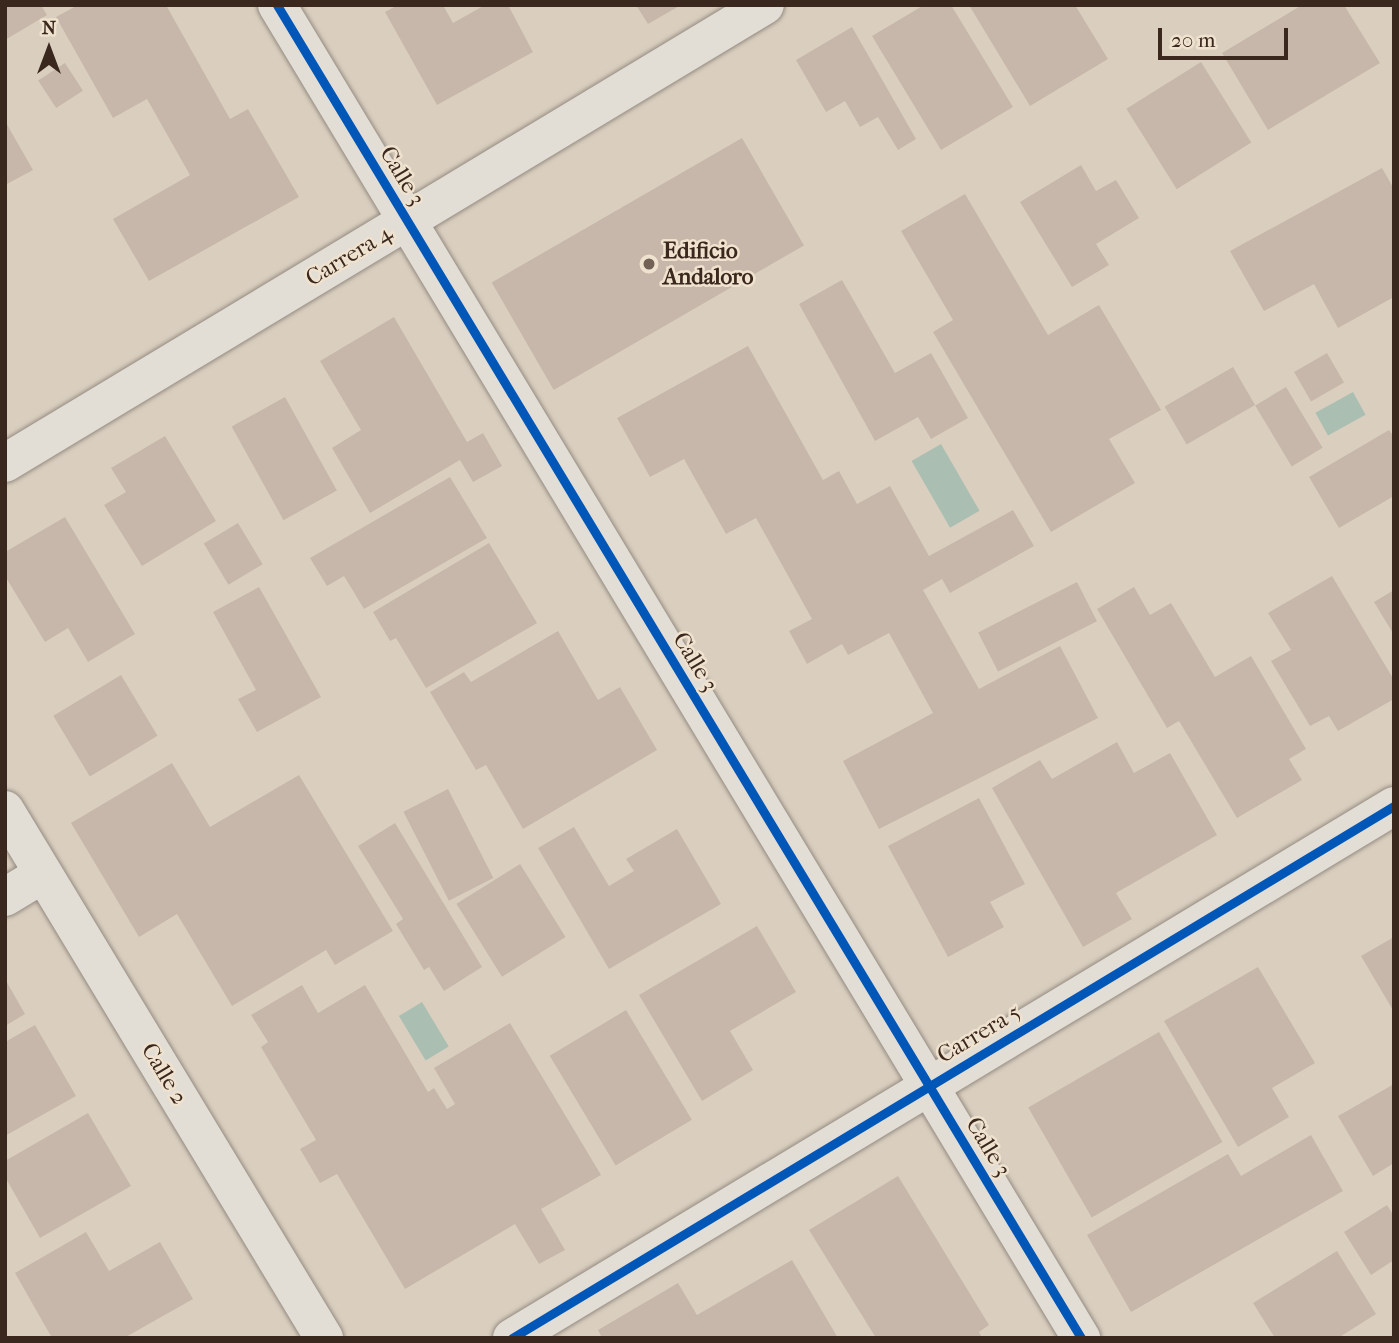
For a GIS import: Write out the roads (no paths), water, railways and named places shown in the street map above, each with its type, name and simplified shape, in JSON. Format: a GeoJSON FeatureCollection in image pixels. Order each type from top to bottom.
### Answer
{"type":"FeatureCollection","features":[{"type":"Feature","properties":{"kind":"street","name":"Calle 3"},"geometry":{"type":"LineString","coordinates":[[277,5],[1081,1338]]}},
{"type":"Feature","properties":{"kind":"street","name":"Carrera 4"},"geometry":{"type":"LineString","coordinates":[[5,463],[765,5]]}},
{"type":"Feature","properties":{"kind":"street","name":"Carrera 5"},"geometry":{"type":"LineString","coordinates":[[512,1338],[1394,806]]}},
{"type":"Feature","properties":{"kind":"street","name":"Calle 2"},"geometry":{"type":"LineString","coordinates":[[5,810],[324,1338]]}},
{"type":"Feature","properties":{"kind":"street"},"geometry":{"type":"LineString","coordinates":[[5,897],[43,874]]}},
{"type":"Feature","properties":{"kind":"place","name":"Edificio Andaloro"},"geometry":{"type":"Point","coordinates":[649,264]}}]}
